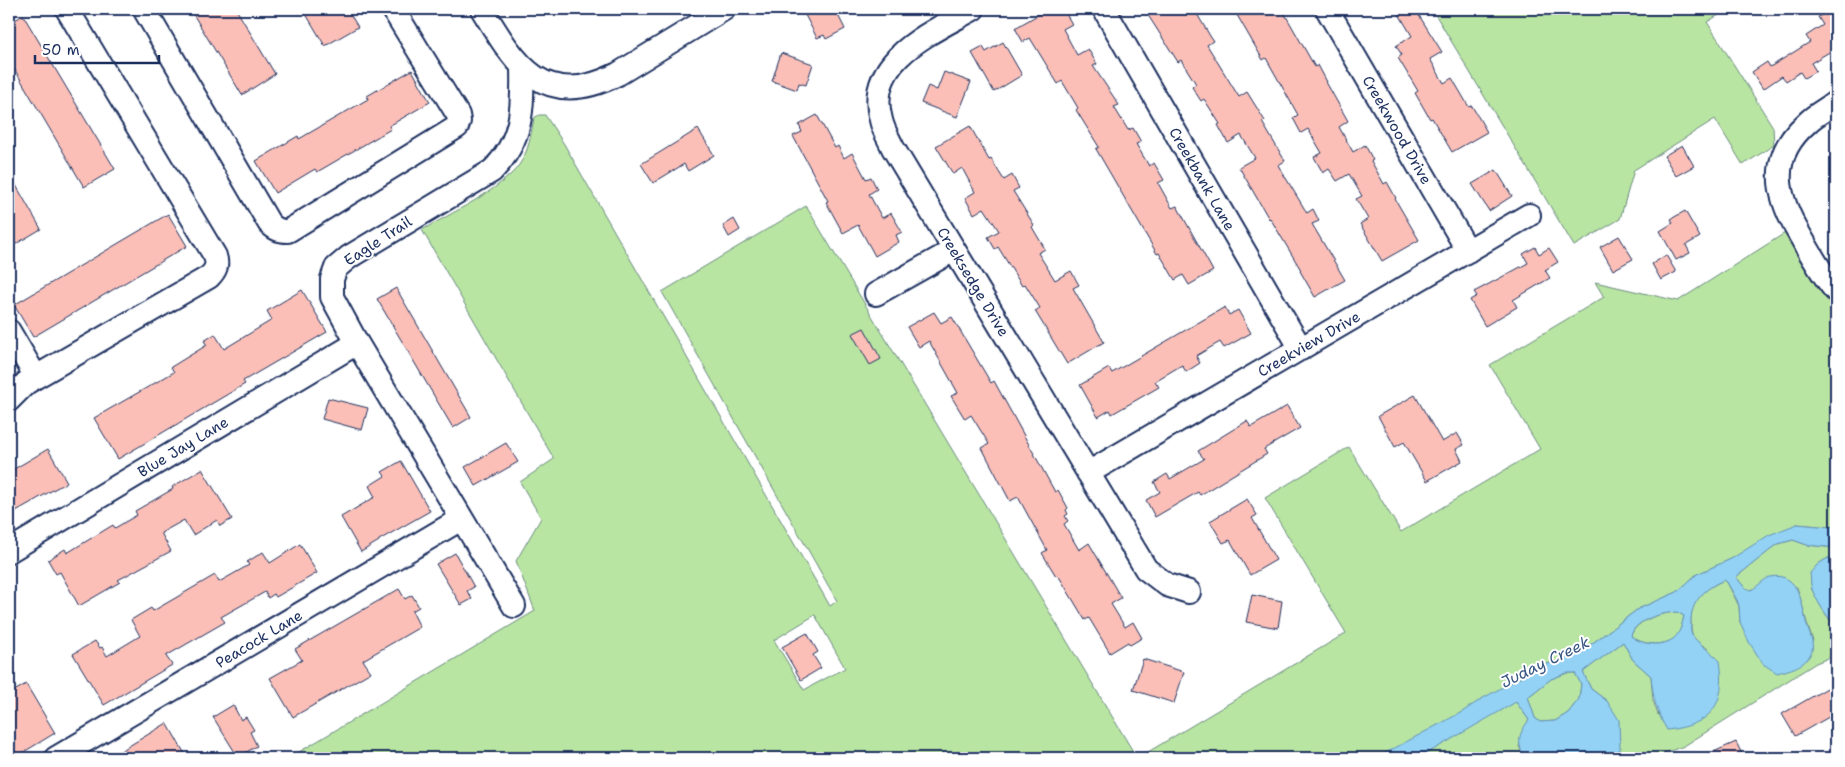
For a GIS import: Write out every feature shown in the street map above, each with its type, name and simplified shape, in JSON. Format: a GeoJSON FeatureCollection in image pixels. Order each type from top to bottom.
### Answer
{"type":"FeatureCollection","features":[{"type":"Feature","properties":{"kind":"street"},"geometry":{"type":"LineString","coordinates":[[9,400],[36,377],[209,277],[214,272],[216,266],[214,256],[67,9]]}},
{"type":"Feature","properties":{"kind":"street"},"geometry":{"type":"LineString","coordinates":[[144,9],[269,222],[274,228],[288,231],[457,127],[458,115],[394,9]]}},
{"type":"Feature","properties":{"kind":"street"},"geometry":{"type":"LineString","coordinates":[[482,9],[504,45],[528,72],[549,84],[567,88],[606,80],[724,9]]}},
{"type":"Feature","properties":{"kind":"street","name":"Creeksedge Drive"},"geometry":{"type":"LineString","coordinates":[[973,9],[908,47],[874,83],[880,120],[886,134],[954,250],[1146,569],[1167,585],[1189,592]]}},
{"type":"Feature","properties":{"kind":"street","name":"Creekbank Lane"},"geometry":{"type":"LineString","coordinates":[[1104,9],[1301,349]]}},
{"type":"Feature","properties":{"kind":"street","name":"Creekwood Drive"},"geometry":{"type":"LineString","coordinates":[[1327,9],[1468,251]]}},
{"type":"Feature","properties":{"kind":"street","name":"Eagle Trail"},"geometry":{"type":"LineString","coordinates":[[514,606],[357,343],[332,297],[332,279],[336,268],[349,257],[492,171],[514,140],[521,116],[528,72]]}},
{"type":"Feature","properties":{"kind":"street"},"geometry":{"type":"LineString","coordinates":[[1836,102],[1808,121],[1796,133],[1780,163],[1778,180],[1786,211],[1816,263],[1836,291]]}},
{"type":"Feature","properties":{"kind":"street","name":"Creekview Drive"},"geometry":{"type":"LineString","coordinates":[[1088,473],[1530,215]]}},
{"type":"Feature","properties":{"kind":"street"},"geometry":{"type":"LineString","coordinates":[[876,294],[954,250]]}},
{"type":"Feature","properties":{"kind":"street"},"geometry":{"type":"LineString","coordinates":[[9,331],[36,377]]}},
{"type":"Feature","properties":{"kind":"street","name":"Blue Jay Lane"},"geometry":{"type":"LineString","coordinates":[[9,551],[357,343]]}},
{"type":"Feature","properties":{"kind":"street","name":"Peacock Lane"},"geometry":{"type":"LineString","coordinates":[[56,758],[462,519]]}},
{"type":"Feature","properties":{"kind":"green space"},"geometry":{"type":"Polygon","coordinates":[[[1432,9],[1729,9],[1707,22],[1773,127],[1774,145],[1743,165],[1715,119],[1634,170],[1620,219],[1574,246],[1432,9]]]}},
{"type":"Feature","properties":{"kind":"green space"},"geometry":{"type":"Polygon","coordinates":[[[539,115],[545,115],[564,144],[830,606],[837,601],[662,292],[806,206],[1137,758],[289,758],[535,611],[516,561],[541,518],[520,482],[554,459],[422,230],[474,201],[511,174],[525,154],[534,118],[539,115]],[[815,615],[774,640],[804,690],[845,668],[815,615]]]}},
{"type":"Feature","properties":{"kind":"green space"},"geometry":{"type":"Polygon","coordinates":[[[1785,233],[1836,308],[1836,524],[1830,527],[1797,524],[1731,559],[1697,574],[1677,592],[1638,609],[1582,651],[1565,659],[1543,665],[1516,702],[1529,720],[1519,746],[1524,758],[1138,758],[1346,633],[1265,498],[1349,447],[1401,532],[1540,449],[1490,365],[1604,297],[1595,282],[1678,301],[1785,233]]]}},
{"type":"Feature","properties":{"kind":"green space"},"geometry":{"type":"Polygon","coordinates":[[[1793,540],[1807,545],[1836,548],[1836,559],[1828,558],[1818,564],[1811,588],[1825,613],[1836,625],[1836,655],[1816,663],[1684,746],[1651,758],[1613,758],[1620,748],[1607,701],[1591,689],[1583,672],[1623,642],[1633,660],[1651,676],[1653,700],[1658,715],[1708,649],[1692,635],[1691,616],[1695,602],[1710,587],[1724,580],[1727,582],[1739,606],[1740,622],[1763,664],[1813,641],[1797,587],[1751,590],[1745,588],[1736,577],[1778,544],[1793,540]]]}},
{"type":"Feature","properties":{"kind":"green space"},"geometry":{"type":"Polygon","coordinates":[[[1677,612],[1684,616],[1679,633],[1670,641],[1653,644],[1631,636],[1638,625],[1644,621],[1677,612]]]}},
{"type":"Feature","properties":{"kind":"green space"},"geometry":{"type":"Polygon","coordinates":[[[1567,673],[1575,673],[1581,684],[1579,699],[1568,713],[1555,721],[1540,722],[1535,718],[1528,697],[1551,679],[1567,673]]]}},
{"type":"Feature","properties":{"kind":"water"},"geometry":{"type":"Polygon","coordinates":[[[1797,524],[1830,527],[1836,524],[1836,548],[1807,545],[1793,540],[1778,544],[1736,577],[1745,588],[1751,590],[1770,577],[1788,579],[1794,585],[1801,600],[1812,644],[1810,655],[1800,665],[1777,673],[1763,664],[1749,642],[1740,622],[1737,600],[1724,580],[1711,587],[1700,597],[1691,615],[1692,635],[1720,661],[1721,690],[1713,710],[1705,718],[1695,723],[1667,730],[1656,704],[1651,676],[1633,660],[1623,642],[1583,672],[1591,689],[1607,701],[1619,720],[1620,748],[1613,758],[1524,758],[1520,747],[1520,738],[1529,720],[1516,702],[1419,758],[1376,758],[1462,712],[1483,698],[1543,665],[1565,659],[1582,651],[1638,609],[1677,592],[1697,574],[1731,559],[1769,535],[1797,524]],[[1677,612],[1643,621],[1631,636],[1652,644],[1668,642],[1679,632],[1684,616],[1677,612]],[[1567,673],[1551,679],[1528,697],[1535,718],[1540,722],[1555,721],[1568,713],[1579,699],[1581,684],[1575,673],[1567,673]]]}},
{"type":"Feature","properties":{"kind":"water"},"geometry":{"type":"Polygon","coordinates":[[[1828,558],[1836,559],[1836,625],[1829,619],[1822,608],[1811,585],[1810,573],[1818,564],[1828,558]]]}},
{"type":"Feature","properties":{"kind":"building"},"geometry":{"type":"Polygon","coordinates":[[[190,9],[236,9],[275,74],[242,95],[190,9]]]}},
{"type":"Feature","properties":{"kind":"building"},"geometry":{"type":"Polygon","coordinates":[[[303,9],[347,9],[358,27],[325,46],[303,9]]]}},
{"type":"Feature","properties":{"kind":"building"},"geometry":{"type":"Polygon","coordinates":[[[816,9],[835,9],[845,29],[826,39],[824,35],[817,38],[805,15],[816,9]]]}},
{"type":"Feature","properties":{"kind":"building"},"geometry":{"type":"Polygon","coordinates":[[[1048,9],[1063,9],[1072,24],[1063,29],[1077,55],[1088,49],[1097,64],[1093,66],[1119,105],[1114,107],[1128,130],[1133,128],[1141,142],[1136,144],[1149,166],[1154,163],[1164,180],[1158,183],[1172,208],[1177,206],[1213,271],[1189,285],[1183,275],[1175,280],[1159,253],[1157,254],[1096,149],[1099,147],[1076,110],[1078,108],[1062,81],[1058,84],[1030,38],[1023,42],[1015,28],[1048,9]]]}},
{"type":"Feature","properties":{"kind":"building"},"geometry":{"type":"Polygon","coordinates":[[[1144,9],[1194,9],[1213,41],[1207,45],[1239,97],[1247,92],[1265,121],[1262,122],[1285,161],[1278,165],[1307,213],[1313,209],[1319,221],[1312,224],[1345,280],[1315,297],[1301,270],[1239,167],[1255,158],[1241,135],[1228,143],[1218,125],[1220,124],[1204,99],[1201,101],[1192,87],[1196,84],[1181,60],[1178,62],[1144,9]]]}},
{"type":"Feature","properties":{"kind":"building"},"geometry":{"type":"Polygon","coordinates":[[[1247,9],[1282,9],[1315,67],[1318,65],[1348,121],[1339,127],[1353,152],[1365,145],[1373,160],[1371,161],[1384,184],[1387,182],[1419,240],[1382,261],[1360,224],[1368,219],[1356,199],[1362,196],[1349,174],[1337,181],[1329,169],[1323,173],[1314,157],[1322,153],[1308,129],[1301,133],[1293,118],[1298,115],[1266,58],[1263,60],[1237,15],[1247,9]]]}},
{"type":"Feature","properties":{"kind":"building"},"geometry":{"type":"Polygon","coordinates":[[[1396,9],[1415,9],[1442,52],[1430,59],[1444,83],[1452,78],[1469,107],[1472,106],[1487,132],[1452,152],[1415,93],[1418,91],[1398,58],[1402,55],[1396,46],[1412,36],[1396,9]]]}},
{"type":"Feature","properties":{"kind":"building"},"geometry":{"type":"Polygon","coordinates":[[[1831,9],[1836,17],[1836,48],[1811,63],[1816,71],[1804,78],[1800,72],[1786,81],[1782,76],[1763,89],[1752,72],[1767,62],[1770,67],[1810,42],[1806,36],[1823,25],[1818,17],[1831,9]]]}},
{"type":"Feature","properties":{"kind":"building"},"geometry":{"type":"Polygon","coordinates":[[[23,15],[115,169],[84,187],[9,60],[9,24],[23,15]]]}},
{"type":"Feature","properties":{"kind":"building"},"geometry":{"type":"Polygon","coordinates":[[[1003,42],[1022,75],[994,92],[972,53],[983,47],[986,52],[1003,42]]]}},
{"type":"Feature","properties":{"kind":"building"},"geometry":{"type":"Polygon","coordinates":[[[781,53],[813,64],[806,85],[799,83],[797,90],[772,81],[781,53]]]}},
{"type":"Feature","properties":{"kind":"building"},"geometry":{"type":"Polygon","coordinates":[[[412,70],[430,102],[389,126],[391,129],[317,172],[315,169],[275,193],[256,161],[298,136],[299,139],[368,99],[367,96],[412,70]]]}},
{"type":"Feature","properties":{"kind":"building"},"geometry":{"type":"Polygon","coordinates":[[[944,72],[971,82],[957,117],[921,103],[928,86],[937,90],[944,72]]]}},
{"type":"Feature","properties":{"kind":"building"},"geometry":{"type":"Polygon","coordinates":[[[817,115],[835,148],[838,146],[844,158],[852,153],[866,179],[871,177],[877,189],[869,194],[882,218],[891,213],[902,232],[896,235],[899,242],[875,256],[858,225],[843,233],[793,136],[802,132],[799,125],[817,115]]]}},
{"type":"Feature","properties":{"kind":"building"},"geometry":{"type":"Polygon","coordinates":[[[970,126],[989,160],[991,159],[1004,180],[1012,175],[1019,188],[1013,191],[1034,225],[1032,227],[1045,249],[1038,253],[1055,280],[1071,271],[1079,285],[1073,288],[1104,342],[1067,364],[1035,311],[1040,308],[1025,284],[1022,286],[998,247],[995,249],[988,237],[999,231],[984,208],[974,214],[965,198],[975,192],[962,168],[953,174],[936,146],[970,126]]]}},
{"type":"Feature","properties":{"kind":"building"},"geometry":{"type":"Polygon","coordinates":[[[698,129],[714,155],[688,171],[684,164],[653,183],[641,164],[698,129]]]}},
{"type":"Feature","properties":{"kind":"building"},"geometry":{"type":"Polygon","coordinates":[[[1682,145],[1694,166],[1676,176],[1664,156],[1682,145]]]}},
{"type":"Feature","properties":{"kind":"building"},"geometry":{"type":"Polygon","coordinates":[[[1496,170],[1512,196],[1489,211],[1472,184],[1496,170]]]}},
{"type":"Feature","properties":{"kind":"building"},"geometry":{"type":"Polygon","coordinates":[[[9,173],[41,229],[9,248],[9,173]]]}},
{"type":"Feature","properties":{"kind":"building"},"geometry":{"type":"Polygon","coordinates":[[[1685,211],[1700,237],[1686,245],[1690,253],[1676,260],[1660,231],[1673,223],[1671,219],[1685,211]]]}},
{"type":"Feature","properties":{"kind":"building"},"geometry":{"type":"Polygon","coordinates":[[[168,214],[187,246],[33,337],[14,305],[168,214]]]}},
{"type":"Feature","properties":{"kind":"building"},"geometry":{"type":"Polygon","coordinates":[[[734,219],[740,230],[729,237],[723,226],[734,219]]]}},
{"type":"Feature","properties":{"kind":"building"},"geometry":{"type":"Polygon","coordinates":[[[1619,236],[1633,259],[1613,270],[1600,247],[1619,236]]]}},
{"type":"Feature","properties":{"kind":"building"},"geometry":{"type":"Polygon","coordinates":[[[1535,247],[1539,254],[1549,248],[1558,262],[1545,270],[1550,278],[1513,300],[1517,307],[1485,326],[1470,300],[1477,296],[1474,292],[1528,263],[1523,254],[1535,247]]]}},
{"type":"Feature","properties":{"kind":"building"},"geometry":{"type":"Polygon","coordinates":[[[1666,255],[1676,272],[1661,280],[1652,264],[1666,255]]]}},
{"type":"Feature","properties":{"kind":"building"},"geometry":{"type":"Polygon","coordinates":[[[396,288],[471,417],[453,428],[377,299],[396,288]]]}},
{"type":"Feature","properties":{"kind":"building"},"geometry":{"type":"Polygon","coordinates":[[[302,290],[327,332],[243,381],[245,384],[118,459],[94,418],[174,372],[171,367],[207,345],[204,341],[215,334],[224,349],[272,320],[267,311],[302,290]]]}},
{"type":"Feature","properties":{"kind":"building"},"geometry":{"type":"Polygon","coordinates":[[[1225,307],[1229,315],[1238,310],[1251,333],[1224,348],[1220,342],[1196,356],[1200,363],[1186,372],[1182,365],[1155,381],[1159,387],[1112,414],[1110,410],[1098,417],[1080,385],[1109,368],[1112,373],[1225,307]]]}},
{"type":"Feature","properties":{"kind":"building"},"geometry":{"type":"Polygon","coordinates":[[[934,312],[941,323],[952,317],[991,383],[994,381],[1055,492],[1058,490],[1068,508],[1066,510],[1068,514],[1065,516],[1068,521],[1064,524],[1079,550],[1089,543],[1121,598],[1111,604],[1125,627],[1133,622],[1142,638],[1130,645],[1128,642],[1110,653],[1089,618],[1085,620],[1058,575],[1056,576],[1042,553],[1047,550],[1018,497],[1010,501],[982,448],[989,444],[971,415],[965,419],[951,396],[958,393],[929,341],[919,347],[907,327],[934,312]]]}},
{"type":"Feature","properties":{"kind":"building"},"geometry":{"type":"Polygon","coordinates":[[[864,328],[881,359],[870,365],[852,334],[864,328]]]}},
{"type":"Feature","properties":{"kind":"building"},"geometry":{"type":"Polygon","coordinates":[[[1415,395],[1442,442],[1457,433],[1464,445],[1456,449],[1462,461],[1427,481],[1404,442],[1395,447],[1378,416],[1415,395]]]}},
{"type":"Feature","properties":{"kind":"building"},"geometry":{"type":"Polygon","coordinates":[[[328,398],[368,408],[362,430],[322,419],[328,398]]]}},
{"type":"Feature","properties":{"kind":"building"},"geometry":{"type":"Polygon","coordinates":[[[1287,406],[1300,428],[1264,449],[1267,454],[1200,495],[1198,492],[1155,517],[1146,500],[1160,492],[1154,482],[1167,474],[1170,479],[1204,459],[1198,451],[1247,421],[1251,427],[1287,406]]]}},
{"type":"Feature","properties":{"kind":"building"},"geometry":{"type":"Polygon","coordinates":[[[506,443],[518,462],[476,486],[465,467],[506,443]]]}},
{"type":"Feature","properties":{"kind":"building"},"geometry":{"type":"Polygon","coordinates":[[[48,449],[67,482],[9,515],[9,472],[48,449]]]}},
{"type":"Feature","properties":{"kind":"building"},"geometry":{"type":"Polygon","coordinates":[[[401,461],[430,511],[361,552],[341,517],[375,497],[369,486],[385,476],[382,472],[401,461]]]}},
{"type":"Feature","properties":{"kind":"building"},"geometry":{"type":"Polygon","coordinates":[[[202,469],[232,519],[220,526],[217,520],[193,535],[184,520],[161,533],[171,551],[118,580],[120,582],[79,606],[60,572],[56,574],[48,560],[65,549],[67,553],[113,525],[115,528],[137,515],[135,511],[173,489],[172,487],[202,469]]]}},
{"type":"Feature","properties":{"kind":"building"},"geometry":{"type":"Polygon","coordinates":[[[1247,499],[1257,515],[1252,518],[1276,560],[1250,575],[1230,540],[1223,543],[1210,521],[1247,499]]]}},
{"type":"Feature","properties":{"kind":"building"},"geometry":{"type":"Polygon","coordinates":[[[300,544],[317,573],[276,597],[274,594],[268,598],[265,592],[221,617],[225,622],[166,656],[172,665],[104,705],[73,654],[95,641],[100,648],[102,647],[107,656],[140,636],[131,620],[151,608],[153,611],[215,575],[219,582],[249,565],[247,562],[263,552],[270,563],[300,544]]]}},
{"type":"Feature","properties":{"kind":"building"},"geometry":{"type":"Polygon","coordinates":[[[455,553],[474,587],[467,591],[472,599],[461,605],[436,564],[455,553]]]}},
{"type":"Feature","properties":{"kind":"building"},"geometry":{"type":"Polygon","coordinates":[[[399,589],[405,599],[412,595],[419,607],[412,611],[420,627],[363,660],[371,672],[293,717],[270,678],[302,660],[295,649],[399,589]]]}},
{"type":"Feature","properties":{"kind":"building"},"geometry":{"type":"Polygon","coordinates":[[[1252,595],[1282,601],[1278,628],[1246,622],[1252,595]]]}},
{"type":"Feature","properties":{"kind":"building"},"geometry":{"type":"Polygon","coordinates":[[[807,633],[818,652],[813,655],[821,668],[801,680],[782,647],[807,633]]]}},
{"type":"Feature","properties":{"kind":"building"},"geometry":{"type":"Polygon","coordinates":[[[1143,659],[1184,672],[1174,703],[1133,690],[1143,659]]]}},
{"type":"Feature","properties":{"kind":"building"},"geometry":{"type":"Polygon","coordinates":[[[1836,683],[1836,713],[1795,736],[1782,714],[1836,683]]]}},
{"type":"Feature","properties":{"kind":"building"},"geometry":{"type":"Polygon","coordinates":[[[26,684],[55,733],[14,758],[9,758],[9,694],[26,684]]]}},
{"type":"Feature","properties":{"kind":"building"},"geometry":{"type":"Polygon","coordinates":[[[233,705],[241,720],[246,717],[254,730],[250,732],[257,746],[238,757],[213,717],[233,705]]]}},
{"type":"Feature","properties":{"kind":"building"},"geometry":{"type":"Polygon","coordinates":[[[167,723],[185,754],[178,758],[109,758],[167,723]]]}},
{"type":"Feature","properties":{"kind":"building"},"geometry":{"type":"Polygon","coordinates":[[[1736,742],[1744,758],[1700,758],[1736,742]]]}},
{"type":"Feature","properties":{"kind":"water label","name":"Juday Creek"},"geometry":{"type":"Point","coordinates":[1545,662]}}]}
